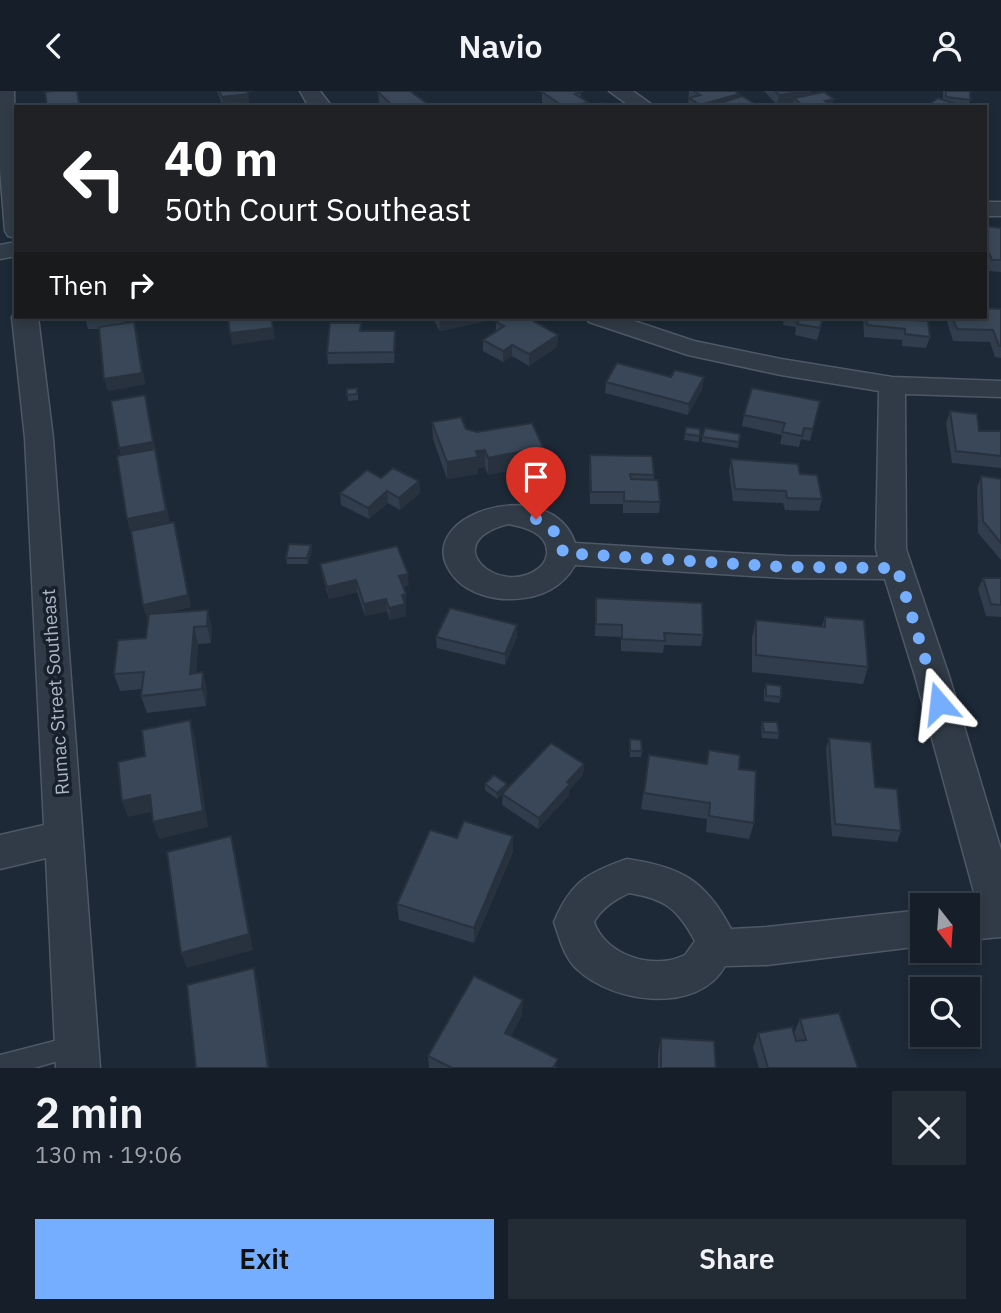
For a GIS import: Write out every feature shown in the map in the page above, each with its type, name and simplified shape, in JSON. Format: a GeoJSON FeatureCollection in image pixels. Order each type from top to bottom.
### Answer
{"type":"FeatureCollection","features":[{"type":"Feature","properties":{"kind":"street"},"geometry":{"type":"LineString","coordinates":[[4,91],[3,130],[14,188]]}},
{"type":"Feature","properties":{"kind":"street"},"geometry":{"type":"LineString","coordinates":[[631,99],[653,91]]}},
{"type":"Feature","properties":{"kind":"street","name":"Rumac Street Southeast"},"geometry":{"type":"LineString","coordinates":[[25,319],[39,438],[78,1057]]}},
{"type":"Feature","properties":{"kind":"street"},"geometry":{"type":"LineString","coordinates":[[604,319],[688,347],[781,367],[891,384],[1001,389]]}},
{"type":"Feature","properties":{"kind":"street"},"geometry":{"type":"LineString","coordinates":[[891,384],[891,549],[932,676],[1001,918],[980,921]]}},
{"type":"Feature","properties":{"kind":"street"},"geometry":{"type":"LineString","coordinates":[[563,553],[786,567],[897,568]]}},
{"type":"Feature","properties":{"kind":"street"},"geometry":{"type":"LineString","coordinates":[[0,852],[64,837]]}},
{"type":"Feature","properties":{"kind":"street"},"geometry":{"type":"LineString","coordinates":[[712,949],[767,946],[910,929]]}},
{"type":"Feature","properties":{"kind":"lane"},"geometry":{"type":"LineString","coordinates":[[0,1066],[78,1057]]}},
{"type":"Feature","properties":{"kind":"building"},"geometry":{"type":"Polygon","coordinates":[[[77,91],[80,105],[47,105],[45,92],[77,91]]]}},
{"type":"Feature","properties":{"kind":"building"},"geometry":{"type":"Polygon","coordinates":[[[219,91],[247,91],[248,94],[222,97],[219,91]]]}},
{"type":"Feature","properties":{"kind":"building"},"geometry":{"type":"Polygon","coordinates":[[[410,91],[429,105],[392,105],[378,92],[410,91]]]}},
{"type":"Feature","properties":{"kind":"building"},"geometry":{"type":"Polygon","coordinates":[[[580,91],[582,92],[575,94],[588,102],[561,105],[542,92],[580,91]]]}},
{"type":"Feature","properties":{"kind":"building"},"geometry":{"type":"Polygon","coordinates":[[[694,91],[735,91],[739,94],[700,105],[689,98],[700,95],[694,91]]]}},
{"type":"Feature","properties":{"kind":"building"},"geometry":{"type":"Polygon","coordinates":[[[775,91],[807,91],[779,95],[775,91]]]}},
{"type":"Feature","properties":{"kind":"building"},"geometry":{"type":"Polygon","coordinates":[[[946,91],[970,91],[970,100],[946,97],[946,91]]]}},
{"type":"Feature","properties":{"kind":"building"},"geometry":{"type":"Polygon","coordinates":[[[824,92],[834,99],[825,101],[830,105],[802,105],[794,98],[824,92]]]}},
{"type":"Feature","properties":{"kind":"building"},"geometry":{"type":"Polygon","coordinates":[[[742,96],[755,104],[753,105],[714,105],[742,96]]]}},
{"type":"Feature","properties":{"kind":"building"},"geometry":{"type":"Polygon","coordinates":[[[938,98],[958,105],[928,105],[938,98]]]}},
{"type":"Feature","properties":{"kind":"building"},"geometry":{"type":"Polygon","coordinates":[[[987,226],[1001,228],[1001,260],[992,260],[987,226]]]}},
{"type":"Feature","properties":{"kind":"building"},"geometry":{"type":"Polygon","coordinates":[[[987,308],[1001,309],[1001,346],[993,330],[957,329],[953,319],[987,319],[987,308]]]}},
{"type":"Feature","properties":{"kind":"building"},"geometry":{"type":"Polygon","coordinates":[[[228,319],[271,319],[273,328],[230,333],[228,319]]]}},
{"type":"Feature","properties":{"kind":"building"},"geometry":{"type":"Polygon","coordinates":[[[501,319],[530,319],[558,335],[529,354],[512,345],[503,351],[483,340],[504,326],[496,322],[501,319]]]}},
{"type":"Feature","properties":{"kind":"building"},"geometry":{"type":"Polygon","coordinates":[[[799,319],[822,319],[820,328],[797,324],[799,319]]]}},
{"type":"Feature","properties":{"kind":"building"},"geometry":{"type":"Polygon","coordinates":[[[866,319],[928,321],[930,337],[905,334],[905,329],[867,325],[866,319]]]}},
{"type":"Feature","properties":{"kind":"building"},"geometry":{"type":"Polygon","coordinates":[[[134,322],[142,373],[104,379],[99,327],[134,322]]]}},
{"type":"Feature","properties":{"kind":"building"},"geometry":{"type":"Polygon","coordinates":[[[330,323],[361,323],[360,331],[395,331],[394,352],[327,353],[330,323]]]}},
{"type":"Feature","properties":{"kind":"building"},"geometry":{"type":"Polygon","coordinates":[[[617,363],[671,377],[675,370],[704,377],[689,404],[606,382],[617,363]]]}},
{"type":"Feature","properties":{"kind":"building"},"geometry":{"type":"Polygon","coordinates":[[[357,388],[357,394],[347,395],[347,389],[357,388]]]}},
{"type":"Feature","properties":{"kind":"building"},"geometry":{"type":"Polygon","coordinates":[[[752,388],[820,401],[813,429],[804,428],[802,436],[782,432],[785,423],[744,415],[752,388]]]}},
{"type":"Feature","properties":{"kind":"building"},"geometry":{"type":"Polygon","coordinates":[[[145,395],[153,442],[119,448],[111,401],[145,395]]]}},
{"type":"Feature","properties":{"kind":"building"},"geometry":{"type":"Polygon","coordinates":[[[950,411],[977,414],[979,431],[1001,431],[1001,456],[956,451],[950,411]]]}},
{"type":"Feature","properties":{"kind":"building"},"geometry":{"type":"Polygon","coordinates":[[[461,417],[466,429],[477,432],[532,423],[543,447],[488,458],[485,450],[476,451],[478,457],[447,462],[432,422],[461,417]]]}},
{"type":"Feature","properties":{"kind":"building"},"geometry":{"type":"Polygon","coordinates":[[[686,427],[700,429],[700,436],[685,434],[686,427]]]}},
{"type":"Feature","properties":{"kind":"building"},"geometry":{"type":"Polygon","coordinates":[[[705,428],[740,434],[739,442],[702,437],[705,428]]]}},
{"type":"Feature","properties":{"kind":"building"},"geometry":{"type":"Polygon","coordinates":[[[155,449],[166,511],[127,519],[117,456],[155,449]]]}},
{"type":"Feature","properties":{"kind":"building"},"geometry":{"type":"Polygon","coordinates":[[[590,455],[652,456],[654,475],[630,474],[631,479],[658,480],[660,502],[624,501],[624,492],[591,492],[590,455]]]}},
{"type":"Feature","properties":{"kind":"building"},"geometry":{"type":"Polygon","coordinates":[[[731,459],[798,464],[800,474],[817,475],[822,499],[787,498],[786,491],[735,489],[731,459]]]}},
{"type":"Feature","properties":{"kind":"building"},"geometry":{"type":"Polygon","coordinates":[[[393,468],[419,481],[399,498],[387,491],[368,508],[340,493],[367,470],[381,478],[393,468]]]}},
{"type":"Feature","properties":{"kind":"building"},"geometry":{"type":"Polygon","coordinates":[[[981,476],[1001,479],[1001,543],[983,521],[981,476]]]}},
{"type":"Feature","properties":{"kind":"building"},"geometry":{"type":"Polygon","coordinates":[[[174,522],[188,595],[143,605],[131,531],[174,522]]]}},
{"type":"Feature","properties":{"kind":"building"},"geometry":{"type":"Polygon","coordinates":[[[289,544],[311,545],[307,558],[286,558],[289,544]]]}},
{"type":"Feature","properties":{"kind":"building"},"geometry":{"type":"Polygon","coordinates":[[[397,546],[408,574],[399,576],[406,594],[402,595],[405,604],[389,608],[386,599],[364,604],[356,580],[327,587],[320,564],[397,546]]]}},
{"type":"Feature","properties":{"kind":"building"},"geometry":{"type":"Polygon","coordinates":[[[983,578],[1001,578],[1001,605],[991,604],[983,578]]]}},
{"type":"Feature","properties":{"kind":"building"},"geometry":{"type":"Polygon","coordinates":[[[596,598],[702,603],[703,635],[664,633],[665,641],[622,639],[622,625],[596,624],[596,598]]]}},
{"type":"Feature","properties":{"kind":"building"},"geometry":{"type":"Polygon","coordinates":[[[450,608],[517,625],[505,654],[436,637],[450,608]]]}},
{"type":"Feature","properties":{"kind":"building"},"geometry":{"type":"Polygon","coordinates":[[[208,610],[207,626],[194,627],[190,674],[203,672],[202,689],[141,696],[144,672],[114,674],[118,640],[146,638],[149,614],[208,610]]]}},
{"type":"Feature","properties":{"kind":"building"},"geometry":{"type":"Polygon","coordinates":[[[825,617],[864,620],[868,667],[756,655],[756,620],[825,627],[825,617]]]}},
{"type":"Feature","properties":{"kind":"building"},"geometry":{"type":"Polygon","coordinates":[[[766,684],[781,686],[781,697],[766,696],[766,684]]]}},
{"type":"Feature","properties":{"kind":"building"},"geometry":{"type":"Polygon","coordinates":[[[190,720],[203,811],[153,822],[150,795],[122,801],[118,762],[145,756],[142,730],[190,720]]]}},
{"type":"Feature","properties":{"kind":"building"},"geometry":{"type":"Polygon","coordinates":[[[762,722],[777,722],[779,733],[764,732],[762,722]]]}},
{"type":"Feature","properties":{"kind":"building"},"geometry":{"type":"Polygon","coordinates":[[[829,738],[871,742],[875,787],[897,789],[901,831],[835,824],[829,738]]]}},
{"type":"Feature","properties":{"kind":"building"},"geometry":{"type":"Polygon","coordinates":[[[630,739],[641,740],[642,751],[630,751],[630,739]]]}},
{"type":"Feature","properties":{"kind":"building"},"geometry":{"type":"Polygon","coordinates":[[[551,743],[584,764],[539,818],[502,794],[551,743]]]}},
{"type":"Feature","properties":{"kind":"building"},"geometry":{"type":"Polygon","coordinates":[[[709,750],[740,755],[739,769],[756,771],[754,823],[709,816],[710,803],[644,793],[649,755],[707,764],[709,750]]]}},
{"type":"Feature","properties":{"kind":"building"},"geometry":{"type":"Polygon","coordinates":[[[494,775],[507,784],[497,793],[485,784],[494,775]]]}},
{"type":"Feature","properties":{"kind":"building"},"geometry":{"type":"Polygon","coordinates":[[[464,821],[513,836],[474,928],[397,904],[430,830],[457,838],[464,821]]]}},
{"type":"Feature","properties":{"kind":"building"},"geometry":{"type":"Polygon","coordinates":[[[231,836],[249,934],[181,953],[167,852],[231,836]]]}},
{"type":"Feature","properties":{"kind":"building"},"geometry":{"type":"Polygon","coordinates":[[[254,968],[268,1068],[196,1068],[187,985],[254,968]]]}},
{"type":"Feature","properties":{"kind":"building"},"geometry":{"type":"Polygon","coordinates":[[[474,976],[523,1000],[505,1033],[558,1059],[553,1068],[452,1068],[428,1056],[474,976]]]}},
{"type":"Feature","properties":{"kind":"building"},"geometry":{"type":"Polygon","coordinates":[[[839,1013],[858,1068],[768,1068],[758,1033],[792,1027],[796,1041],[806,1040],[800,1019],[839,1013]]]}},
{"type":"Feature","properties":{"kind":"building"},"geometry":{"type":"Polygon","coordinates":[[[661,1038],[714,1041],[716,1068],[661,1068],[661,1038]]]}},
{"type":"Feature","properties":{"kind":"route"},"geometry":{"type":"LineString","coordinates":[[536,519],[557,533],[563,553],[786,567],[897,568],[939,703]]}}]}
